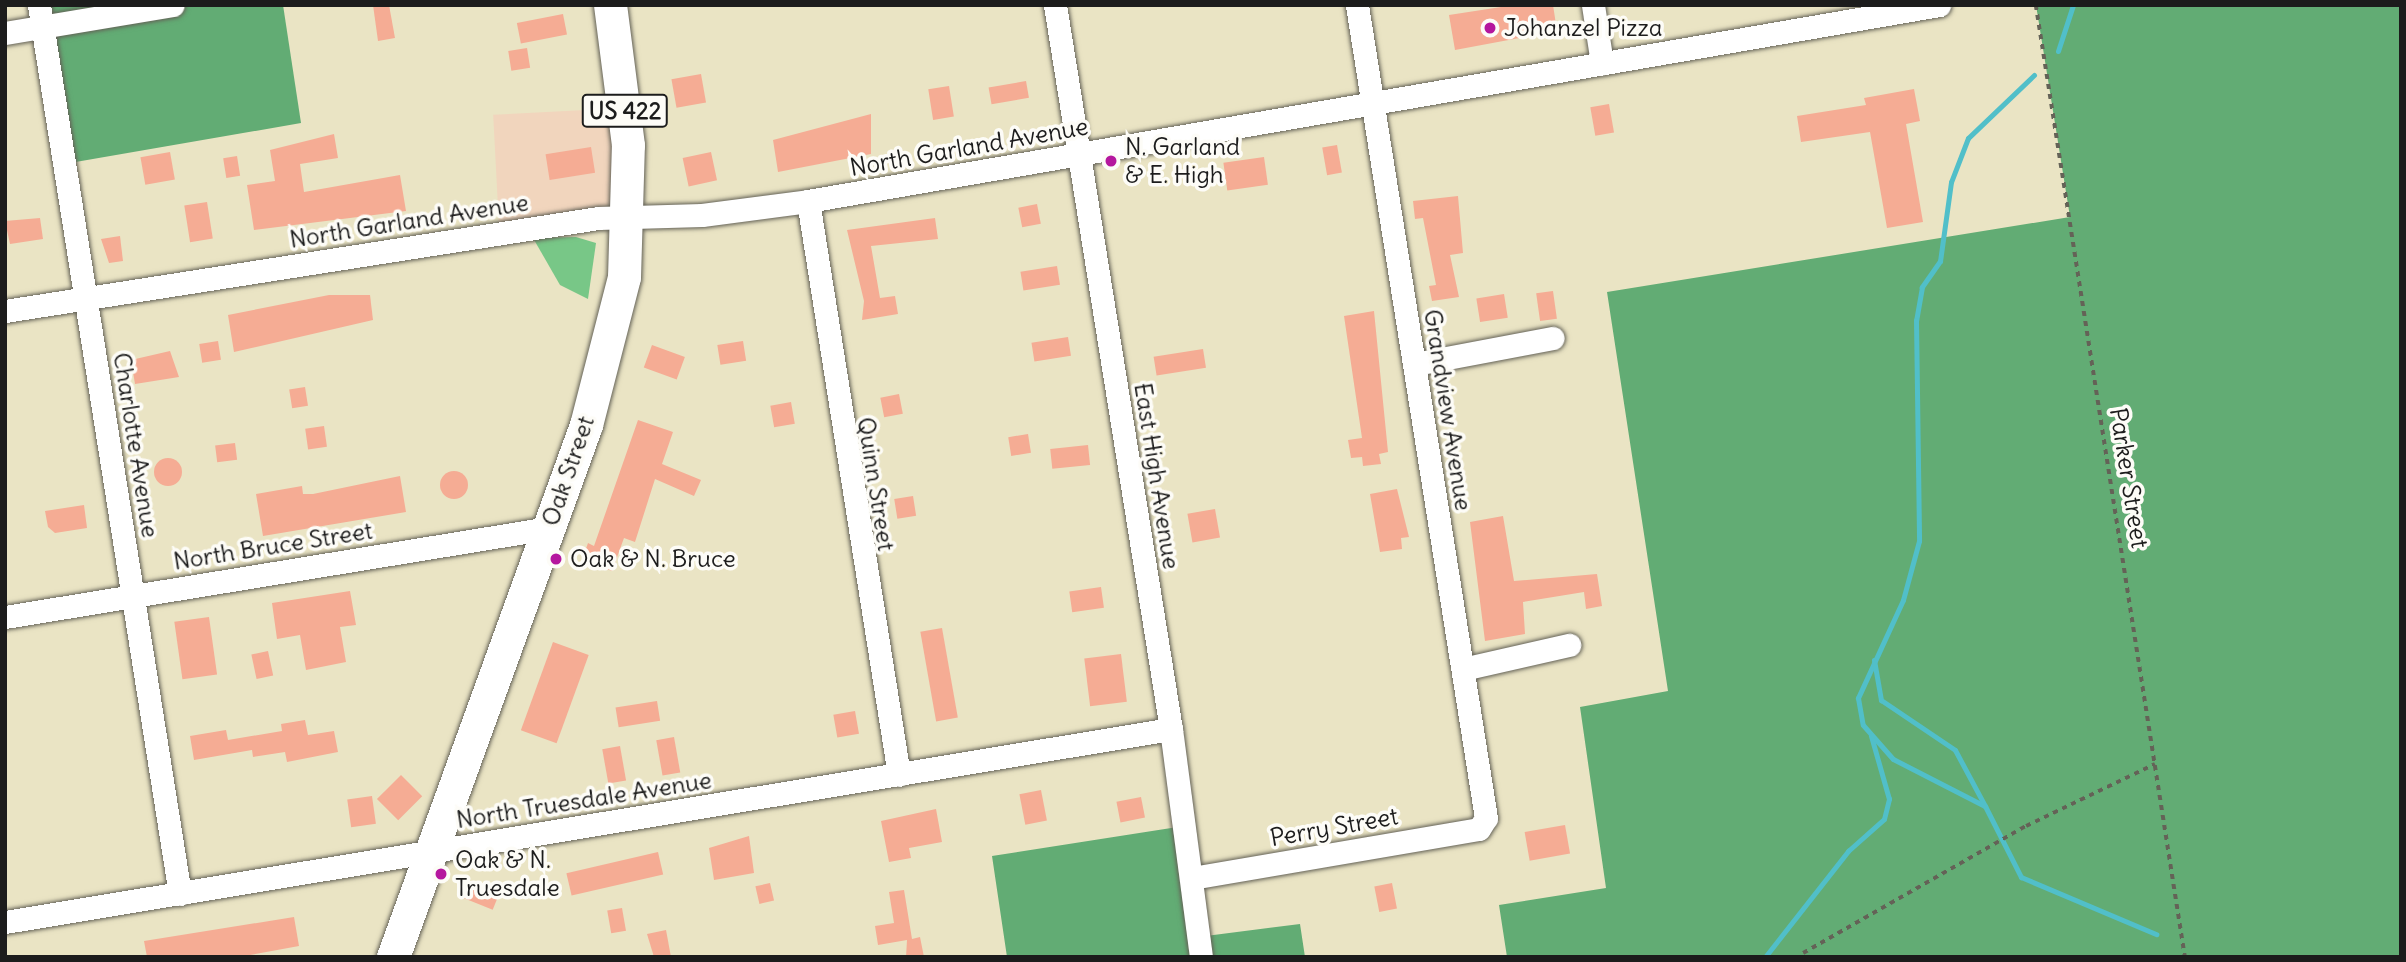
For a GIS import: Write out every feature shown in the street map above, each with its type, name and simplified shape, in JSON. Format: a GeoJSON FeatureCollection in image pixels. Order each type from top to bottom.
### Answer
{"type":"FeatureCollection","features":[{"type":"Feature","properties":{"kind":"highway","name":"Oak Street"},"geometry":{"type":"LineString","coordinates":[[393,957],[586,425],[624,277],[628,217],[628,145],[610,5]]}},
{"type":"Feature","properties":{"kind":"street"},"geometry":{"type":"LineString","coordinates":[[5,33],[41,16],[173,5]]}},
{"type":"Feature","properties":{"kind":"street","name":"East High Avenue"},"geometry":{"type":"LineString","coordinates":[[1055,5],[1171,729],[1200,957]]}},
{"type":"Feature","properties":{"kind":"street","name":"Grandview Avenue"},"geometry":{"type":"LineString","coordinates":[[1357,5],[1464,668],[1484,823]]}},
{"type":"Feature","properties":{"kind":"street"},"geometry":{"type":"LineString","coordinates":[[1593,5],[1602,63]]}},
{"type":"Feature","properties":{"kind":"street","name":"North Garland Avenue"},"geometry":{"type":"LineString","coordinates":[[5,311],[628,217],[702,215],[808,201],[1602,63],[1819,15],[1939,5]]}},
{"type":"Feature","properties":{"kind":"street","name":"Charlotte Avenue"},"geometry":{"type":"LineString","coordinates":[[41,16],[180,894]]}},
{"type":"Feature","properties":{"kind":"street","name":"Quinn Street"},"geometry":{"type":"LineString","coordinates":[[808,201],[899,775]]}},
{"type":"Feature","properties":{"kind":"street"},"geometry":{"type":"LineString","coordinates":[[1415,364],[1553,338]]}},
{"type":"Feature","properties":{"kind":"street","name":"North Bruce Street"},"geometry":{"type":"LineString","coordinates":[[5,617],[549,528]]}},
{"type":"Feature","properties":{"kind":"street"},"geometry":{"type":"LineString","coordinates":[[1464,668],[1569,645]]}},
{"type":"Feature","properties":{"kind":"street","name":"North Truesdale Avenue"},"geometry":{"type":"LineString","coordinates":[[5,922],[1171,729]]}},
{"type":"Feature","properties":{"kind":"street","name":"Perry Street"},"geometry":{"type":"LineString","coordinates":[[1192,878],[1484,823]]}},
{"type":"Feature","properties":{"kind":"path","name":"Parker Street"},"geometry":{"type":"LineString","coordinates":[[2036,5],[2185,957]]}},
{"type":"Feature","properties":{"kind":"path"},"geometry":{"type":"LineString","coordinates":[[1803,953],[2021,829],[2155,764]]}},
{"type":"Feature","properties":{"kind":"shaded area"},"geometry":{"type":"Polygon","coordinates":[[[624,108],[630,217],[499,224],[493,115],[624,108]]]}},
{"type":"Feature","properties":{"kind":"green space"},"geometry":{"type":"Polygon","coordinates":[[[39,5],[283,5],[301,123],[64,164],[39,5]]]}},
{"type":"Feature","properties":{"kind":"green space"},"geometry":{"type":"Polygon","coordinates":[[[2036,5],[2401,5],[2401,957],[1507,957],[1499,905],[1606,888],[1580,707],[1668,691],[1607,292],[2070,217],[2036,5]]]}},
{"type":"Feature","properties":{"kind":"green space"},"geometry":{"type":"Polygon","coordinates":[[[576,237],[596,243],[588,299],[560,285],[533,238],[576,237]]]}},
{"type":"Feature","properties":{"kind":"green space"},"geometry":{"type":"Polygon","coordinates":[[[1184,826],[1198,937],[1300,924],[1305,957],[1007,957],[992,856],[1184,826]]]}},
{"type":"Feature","properties":{"kind":"building"},"geometry":{"type":"Polygon","coordinates":[[[373,5],[389,5],[395,38],[378,41],[373,5]]]}},
{"type":"Feature","properties":{"kind":"building"},"geometry":{"type":"Polygon","coordinates":[[[1514,5],[1553,5],[1557,31],[1455,50],[1449,15],[1514,5]]]}},
{"type":"Feature","properties":{"kind":"building"},"geometry":{"type":"Polygon","coordinates":[[[563,14],[567,35],[521,44],[517,23],[563,14]]]}},
{"type":"Feature","properties":{"kind":"building"},"geometry":{"type":"Polygon","coordinates":[[[527,48],[530,68],[511,71],[508,51],[527,48]]]}},
{"type":"Feature","properties":{"kind":"building"},"geometry":{"type":"Polygon","coordinates":[[[701,74],[706,103],[676,108],[671,79],[701,74]]]}},
{"type":"Feature","properties":{"kind":"building"},"geometry":{"type":"Polygon","coordinates":[[[1026,81],[1029,98],[992,104],[989,88],[1026,81]]]}},
{"type":"Feature","properties":{"kind":"building"},"geometry":{"type":"Polygon","coordinates":[[[949,86],[954,117],[933,120],[928,89],[949,86]]]}},
{"type":"Feature","properties":{"kind":"building"},"geometry":{"type":"Polygon","coordinates":[[[1914,89],[1920,121],[1906,124],[1923,222],[1887,228],[1870,132],[1801,142],[1797,116],[1866,105],[1864,98],[1914,89]]]}},
{"type":"Feature","properties":{"kind":"building"},"geometry":{"type":"Polygon","coordinates":[[[1609,104],[1614,133],[1595,136],[1590,107],[1609,104]]]}},
{"type":"Feature","properties":{"kind":"building"},"geometry":{"type":"Polygon","coordinates":[[[871,114],[871,154],[778,172],[773,140],[871,114]]]}},
{"type":"Feature","properties":{"kind":"building"},"geometry":{"type":"Polygon","coordinates":[[[334,134],[338,158],[300,164],[304,192],[400,175],[406,211],[254,230],[247,185],[275,181],[270,150],[334,134]]]}},
{"type":"Feature","properties":{"kind":"building"},"geometry":{"type":"Polygon","coordinates":[[[1337,145],[1342,173],[1327,175],[1322,148],[1337,145]]]}},
{"type":"Feature","properties":{"kind":"building"},"geometry":{"type":"Polygon","coordinates":[[[591,147],[595,173],[550,180],[546,154],[591,147]]]}},
{"type":"Feature","properties":{"kind":"building"},"geometry":{"type":"Polygon","coordinates":[[[170,152],[175,180],[145,185],[140,157],[170,152]]]}},
{"type":"Feature","properties":{"kind":"building"},"geometry":{"type":"Polygon","coordinates":[[[711,152],[717,180],[689,186],[683,158],[711,152]]]}},
{"type":"Feature","properties":{"kind":"building"},"geometry":{"type":"Polygon","coordinates":[[[237,156],[240,176],[226,178],[223,158],[237,156]]]}},
{"type":"Feature","properties":{"kind":"building"},"geometry":{"type":"Polygon","coordinates":[[[1264,157],[1268,185],[1227,190],[1223,163],[1264,157]]]}},
{"type":"Feature","properties":{"kind":"building"},"geometry":{"type":"Polygon","coordinates":[[[1458,196],[1463,253],[1450,255],[1459,297],[1432,301],[1429,286],[1436,285],[1423,218],[1415,219],[1413,201],[1458,196]]]}},
{"type":"Feature","properties":{"kind":"building"},"geometry":{"type":"Polygon","coordinates":[[[207,202],[213,239],[190,242],[184,206],[207,202]]]}},
{"type":"Feature","properties":{"kind":"building"},"geometry":{"type":"Polygon","coordinates":[[[1037,204],[1041,224],[1022,227],[1018,208],[1037,204]]]}},
{"type":"Feature","properties":{"kind":"building"},"geometry":{"type":"Polygon","coordinates":[[[40,218],[43,239],[10,244],[5,221],[40,218]]]}},
{"type":"Feature","properties":{"kind":"building"},"geometry":{"type":"Polygon","coordinates":[[[935,218],[938,239],[871,246],[880,298],[895,296],[898,314],[862,320],[864,301],[847,230],[935,218]]]}},
{"type":"Feature","properties":{"kind":"building"},"geometry":{"type":"Polygon","coordinates":[[[120,236],[123,261],[109,263],[101,239],[120,236]]]}},
{"type":"Feature","properties":{"kind":"building"},"geometry":{"type":"Polygon","coordinates":[[[1057,266],[1060,285],[1023,291],[1020,272],[1057,266]]]}},
{"type":"Feature","properties":{"kind":"building"},"geometry":{"type":"Polygon","coordinates":[[[1553,291],[1557,319],[1540,321],[1536,293],[1553,291]]]}},
{"type":"Feature","properties":{"kind":"building"},"geometry":{"type":"Polygon","coordinates":[[[1504,294],[1508,318],[1480,322],[1476,298],[1504,294]]]}},
{"type":"Feature","properties":{"kind":"building"},"geometry":{"type":"Polygon","coordinates":[[[329,295],[370,295],[373,320],[234,352],[228,315],[329,295]]]}},
{"type":"Feature","properties":{"kind":"building"},"geometry":{"type":"Polygon","coordinates":[[[1374,311],[1388,452],[1379,454],[1381,464],[1363,466],[1362,457],[1351,458],[1348,440],[1362,438],[1344,316],[1374,311]]]}},
{"type":"Feature","properties":{"kind":"building"},"geometry":{"type":"Polygon","coordinates":[[[1068,337],[1071,356],[1034,362],[1031,343],[1068,337]]]}},
{"type":"Feature","properties":{"kind":"building"},"geometry":{"type":"Polygon","coordinates":[[[218,341],[221,360],[202,363],[199,344],[218,341]]]}},
{"type":"Feature","properties":{"kind":"building"},"geometry":{"type":"Polygon","coordinates":[[[743,341],[746,361],[720,365],[717,345],[743,341]]]}},
{"type":"Feature","properties":{"kind":"building"},"geometry":{"type":"Polygon","coordinates":[[[652,345],[685,357],[677,380],[644,368],[652,345]]]}},
{"type":"Feature","properties":{"kind":"building"},"geometry":{"type":"Polygon","coordinates":[[[1203,349],[1206,368],[1157,376],[1154,357],[1203,349]]]}},
{"type":"Feature","properties":{"kind":"building"},"geometry":{"type":"Polygon","coordinates":[[[170,351],[179,377],[135,384],[131,360],[170,351]]]}},
{"type":"Feature","properties":{"kind":"building"},"geometry":{"type":"Polygon","coordinates":[[[305,387],[308,406],[292,408],[289,390],[305,387]]]}},
{"type":"Feature","properties":{"kind":"building"},"geometry":{"type":"Polygon","coordinates":[[[899,394],[903,414],[884,417],[880,398],[899,394]]]}},
{"type":"Feature","properties":{"kind":"building"},"geometry":{"type":"Polygon","coordinates":[[[791,402],[795,424],[774,427],[770,406],[791,402]]]}},
{"type":"Feature","properties":{"kind":"building"},"geometry":{"type":"Polygon","coordinates":[[[638,420],[673,432],[662,464],[701,480],[694,496],[655,479],[635,542],[624,538],[612,571],[582,560],[588,543],[594,546],[638,420]]]}},
{"type":"Feature","properties":{"kind":"building"},"geometry":{"type":"Polygon","coordinates":[[[324,426],[327,447],[308,449],[305,429],[324,426]]]}},
{"type":"Feature","properties":{"kind":"building"},"geometry":{"type":"Polygon","coordinates":[[[1028,434],[1031,453],[1011,456],[1008,437],[1028,434]]]}},
{"type":"Feature","properties":{"kind":"building"},"geometry":{"type":"Polygon","coordinates":[[[235,443],[237,460],[217,462],[215,445],[235,443]]]}},
{"type":"Feature","properties":{"kind":"building"},"geometry":{"type":"Polygon","coordinates":[[[1088,445],[1090,465],[1052,469],[1050,449],[1088,445]]]}},
{"type":"Feature","properties":{"kind":"building"},"geometry":{"type":"Polygon","coordinates":[[[168,458],[178,462],[182,472],[178,482],[168,486],[158,482],[154,472],[158,462],[168,458]]]}},
{"type":"Feature","properties":{"kind":"building"},"geometry":{"type":"Polygon","coordinates":[[[454,471],[464,475],[468,485],[464,495],[454,499],[444,495],[440,485],[444,475],[454,471]]]}},
{"type":"Feature","properties":{"kind":"building"},"geometry":{"type":"Polygon","coordinates":[[[400,476],[406,512],[263,536],[256,494],[302,486],[303,494],[313,494],[400,476]]]}},
{"type":"Feature","properties":{"kind":"building"},"geometry":{"type":"Polygon","coordinates":[[[1397,489],[1409,537],[1401,538],[1402,549],[1380,552],[1370,494],[1397,489]]]}},
{"type":"Feature","properties":{"kind":"building"},"geometry":{"type":"Polygon","coordinates":[[[913,496],[916,516],[897,519],[894,499],[913,496]]]}},
{"type":"Feature","properties":{"kind":"building"},"geometry":{"type":"Polygon","coordinates":[[[84,505],[87,528],[55,533],[48,527],[45,511],[84,505]]]}},
{"type":"Feature","properties":{"kind":"building"},"geometry":{"type":"Polygon","coordinates":[[[1215,509],[1220,538],[1192,542],[1187,514],[1215,509]]]}},
{"type":"Feature","properties":{"kind":"building"},"geometry":{"type":"Polygon","coordinates":[[[1503,516],[1514,581],[1597,574],[1602,606],[1586,609],[1584,592],[1523,602],[1525,634],[1485,641],[1470,522],[1503,516]]]}},
{"type":"Feature","properties":{"kind":"building"},"geometry":{"type":"Polygon","coordinates":[[[1101,587],[1104,608],[1072,612],[1069,591],[1101,587]]]}},
{"type":"Feature","properties":{"kind":"building"},"geometry":{"type":"Polygon","coordinates":[[[350,591],[356,625],[340,627],[346,662],[306,670],[300,635],[277,639],[272,603],[350,591]]]}},
{"type":"Feature","properties":{"kind":"building"},"geometry":{"type":"Polygon","coordinates":[[[209,617],[217,674],[182,679],[174,622],[209,617]]]}},
{"type":"Feature","properties":{"kind":"building"},"geometry":{"type":"Polygon","coordinates":[[[942,628],[958,718],[936,721],[920,632],[942,628]]]}},
{"type":"Feature","properties":{"kind":"building"},"geometry":{"type":"Polygon","coordinates":[[[553,642],[589,655],[557,743],[521,730],[553,642]]]}},
{"type":"Feature","properties":{"kind":"building"},"geometry":{"type":"Polygon","coordinates":[[[268,651],[273,675],[257,679],[251,655],[268,651]]]}},
{"type":"Feature","properties":{"kind":"building"},"geometry":{"type":"Polygon","coordinates":[[[1121,654],[1127,702],[1090,706],[1084,659],[1121,654]]]}},
{"type":"Feature","properties":{"kind":"building"},"geometry":{"type":"Polygon","coordinates":[[[657,701],[660,721],[619,727],[616,708],[657,701]]]}},
{"type":"Feature","properties":{"kind":"building"},"geometry":{"type":"Polygon","coordinates":[[[855,711],[859,734],[837,737],[833,715],[855,711]]]}},
{"type":"Feature","properties":{"kind":"building"},"geometry":{"type":"Polygon","coordinates":[[[305,720],[308,735],[334,731],[338,752],[287,762],[285,752],[253,757],[252,750],[194,760],[190,736],[226,730],[228,740],[282,731],[281,724],[305,720]]]}},
{"type":"Feature","properties":{"kind":"building"},"geometry":{"type":"Polygon","coordinates":[[[674,737],[680,772],[663,776],[656,740],[674,737]]]}},
{"type":"Feature","properties":{"kind":"building"},"geometry":{"type":"Polygon","coordinates":[[[620,746],[626,780],[608,784],[602,749],[620,746]]]}},
{"type":"Feature","properties":{"kind":"building"},"geometry":{"type":"Polygon","coordinates":[[[401,775],[422,796],[398,820],[377,799],[401,775]]]}},
{"type":"Feature","properties":{"kind":"building"},"geometry":{"type":"Polygon","coordinates":[[[1041,790],[1047,820],[1025,825],[1019,794],[1041,790]]]}},
{"type":"Feature","properties":{"kind":"building"},"geometry":{"type":"Polygon","coordinates":[[[372,796],[376,824],[351,827],[347,799],[372,796]]]}},
{"type":"Feature","properties":{"kind":"building"},"geometry":{"type":"Polygon","coordinates":[[[1141,797],[1145,818],[1120,822],[1116,802],[1141,797]]]}},
{"type":"Feature","properties":{"kind":"building"},"geometry":{"type":"Polygon","coordinates":[[[936,809],[942,842],[909,848],[911,858],[889,862],[881,821],[936,809]]]}},
{"type":"Feature","properties":{"kind":"building"},"geometry":{"type":"Polygon","coordinates":[[[1565,825],[1570,854],[1530,861],[1525,832],[1565,825]]]}},
{"type":"Feature","properties":{"kind":"building"},"geometry":{"type":"Polygon","coordinates":[[[749,836],[754,873],[714,880],[709,848],[749,836]]]}},
{"type":"Feature","properties":{"kind":"building"},"geometry":{"type":"Polygon","coordinates":[[[658,852],[663,874],[572,896],[566,873],[658,852]]]}},
{"type":"Feature","properties":{"kind":"building"},"geometry":{"type":"Polygon","coordinates":[[[467,880],[499,893],[493,910],[460,897],[467,880]]]}},
{"type":"Feature","properties":{"kind":"building"},"geometry":{"type":"Polygon","coordinates":[[[770,883],[774,901],[759,904],[755,886],[770,883]]]}},
{"type":"Feature","properties":{"kind":"building"},"geometry":{"type":"Polygon","coordinates":[[[1392,883],[1397,909],[1379,912],[1374,886],[1392,883]]]}},
{"type":"Feature","properties":{"kind":"building"},"geometry":{"type":"Polygon","coordinates":[[[904,890],[912,939],[920,937],[924,957],[906,957],[907,940],[878,945],[875,926],[894,923],[889,892],[904,890]]]}},
{"type":"Feature","properties":{"kind":"building"},"geometry":{"type":"Polygon","coordinates":[[[622,908],[626,931],[611,933],[607,911],[622,908]]]}},
{"type":"Feature","properties":{"kind":"building"},"geometry":{"type":"Polygon","coordinates":[[[294,917],[299,946],[239,957],[147,957],[144,941],[294,917]]]}},
{"type":"Feature","properties":{"kind":"building"},"geometry":{"type":"Polygon","coordinates":[[[666,930],[671,957],[654,957],[647,934],[666,930]]]}},
{"type":"Feature","properties":{"kind":"waterway"},"geometry":{"type":"LineString","coordinates":[[2058,51],[2073,5]]}},
{"type":"Feature","properties":{"kind":"waterway"},"geometry":{"type":"LineString","coordinates":[[2034,75],[1968,138],[1951,182],[1940,261],[1922,287],[1916,320],[1919,541],[1903,600],[1858,698],[1863,725],[1893,759],[1985,806],[2021,877],[2156,934]]}},
{"type":"Feature","properties":{"kind":"waterway"},"geometry":{"type":"LineString","coordinates":[[1874,660],[1881,700],[1955,750],[1985,806]]}},
{"type":"Feature","properties":{"kind":"waterway"},"geometry":{"type":"LineString","coordinates":[[1765,957],[1848,851],[1884,819],[1889,799],[1871,736]]}},
{"type":"Feature","properties":{"kind":"place","name":"Johanzel Pizza"},"geometry":{"type":"Point","coordinates":[1490,28]}},
{"type":"Feature","properties":{"kind":"place","name":"N. Garland & E. High"},"geometry":{"type":"Point","coordinates":[1111,161]}},
{"type":"Feature","properties":{"kind":"place","name":"Oak & N. Bruce"},"geometry":{"type":"Point","coordinates":[556,559]}},
{"type":"Feature","properties":{"kind":"place","name":"Oak & N. Truesdale"},"geometry":{"type":"Point","coordinates":[441,874]}}]}
